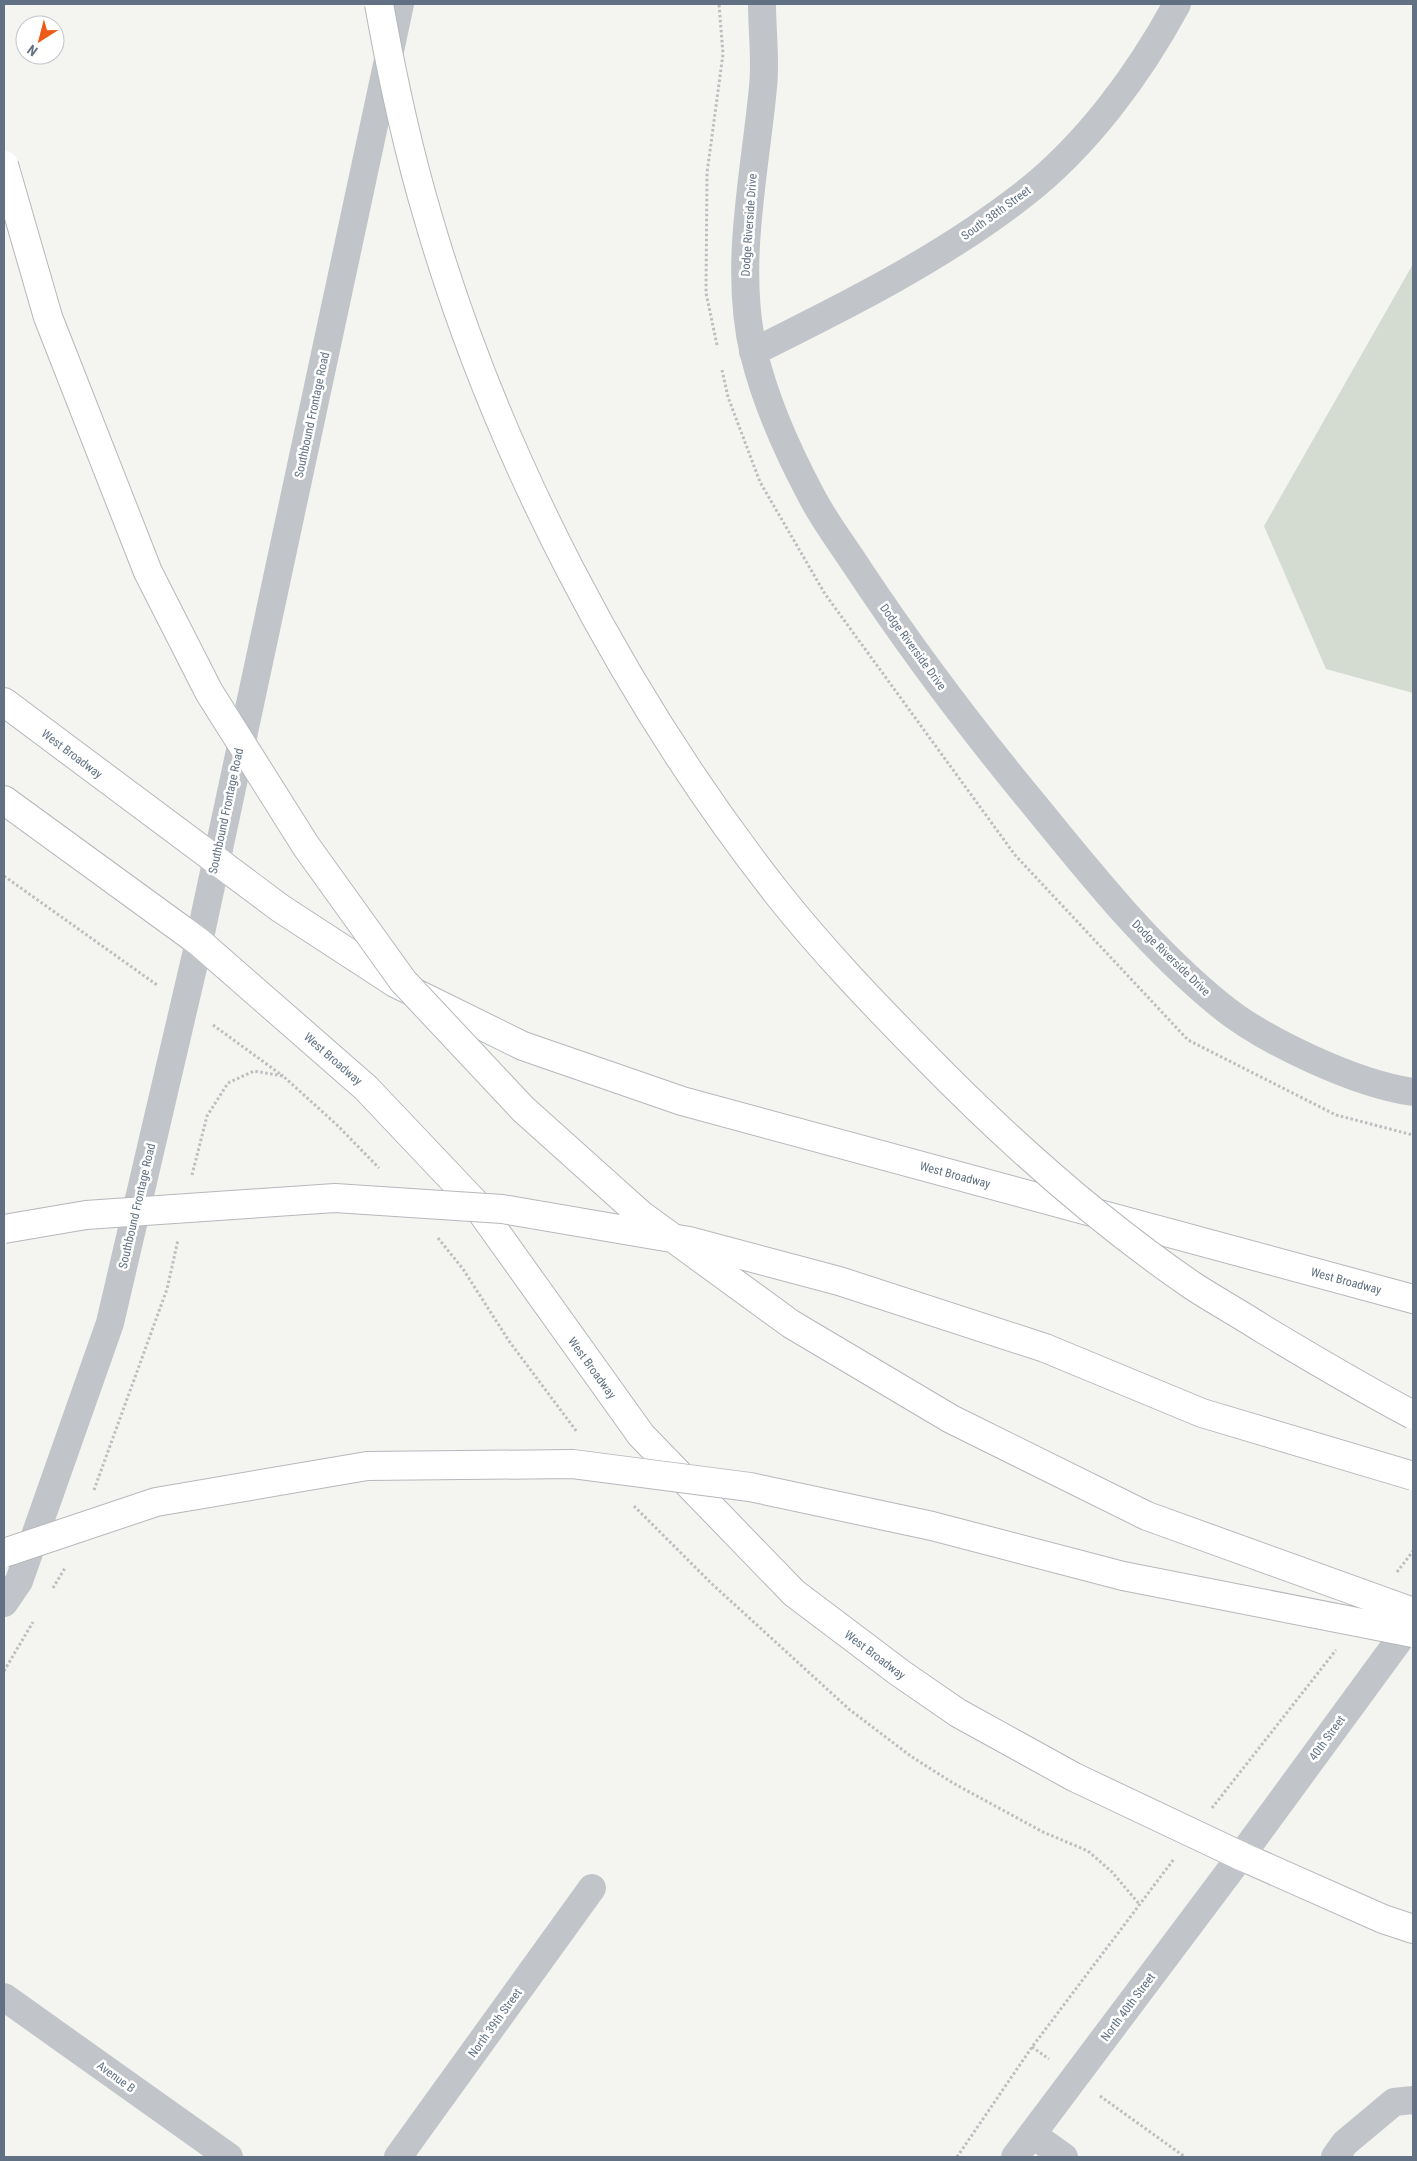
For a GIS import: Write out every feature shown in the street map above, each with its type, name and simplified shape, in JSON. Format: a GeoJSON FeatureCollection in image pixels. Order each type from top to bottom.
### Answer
{"type":"FeatureCollection","features":[{"type":"Feature","properties":{"kind":"main road"},"geometry":{"type":"LineString","coordinates":[[379,4],[395,90],[428,219],[479,368],[529,483],[584,595],[635,688],[687,769],[778,894],[871,1002],[981,1113],[1069,1192],[1194,1286],[1350,1382],[1413,1415]]}},
{"type":"Feature","properties":{"kind":"main road"},"geometry":{"type":"LineString","coordinates":[[4,165],[48,317],[144,562],[209,692],[306,846],[403,981],[523,1110],[640,1214],[791,1324],[951,1419],[1147,1516],[1413,1612]]}},
{"type":"Feature","properties":{"kind":"main road","name":"West Broadway"},"geometry":{"type":"LineString","coordinates":[[4,702],[215,862],[280,908],[395,983],[523,1046],[682,1101],[1413,1299]]}},
{"type":"Feature","properties":{"kind":"main road","name":"West Broadway"},"geometry":{"type":"LineString","coordinates":[[4,800],[199,942],[366,1088],[475,1203],[641,1435],[794,1594],[900,1673],[958,1713],[1074,1777],[1241,1856],[1383,1919],[1413,1929]]}},
{"type":"Feature","properties":{"kind":"main road"},"geometry":{"type":"LineString","coordinates":[[4,1229],[86,1215],[335,1198],[502,1209],[679,1240],[839,1281],[905,1302],[1045,1348],[1202,1413],[1413,1476]]}},
{"type":"Feature","properties":{"kind":"main road"},"geometry":{"type":"LineString","coordinates":[[4,1553],[156,1502],[367,1466],[573,1464],[750,1486],[932,1526],[1123,1576],[1413,1633]]}},
{"type":"Feature","properties":{"kind":"street","name":"Southbound Frontage Road"},"geometry":{"type":"LineString","coordinates":[[4,1603],[19,1581],[110,1323],[199,942],[400,4]]}},
{"type":"Feature","properties":{"kind":"street","name":"Dodge Riverside Drive"},"geometry":{"type":"LineString","coordinates":[[762,4],[764,82],[751,190],[745,280],[753,352],[773,415],[812,497],[882,604],[945,692],[1008,773],[1135,924],[1178,968],[1222,1007],[1283,1044],[1340,1071],[1413,1092]]}},
{"type":"Feature","properties":{"kind":"street","name":"South 38th Street"},"geometry":{"type":"LineString","coordinates":[[753,352],[938,253],[1025,193],[1065,156],[1106,111],[1165,26],[1177,4]]}},
{"type":"Feature","properties":{"kind":"street","name":"40th Street"},"geometry":{"type":"LineString","coordinates":[[1241,1856],[1413,1620]]}},
{"type":"Feature","properties":{"kind":"street","name":"North 40th Street"},"geometry":{"type":"LineString","coordinates":[[1015,2157],[1241,1856]]}},
{"type":"Feature","properties":{"kind":"street","name":"North 39th Street"},"geometry":{"type":"LineString","coordinates":[[398,2157],[592,1888]]}},
{"type":"Feature","properties":{"kind":"street","name":"Avenue B"},"geometry":{"type":"LineString","coordinates":[[4,1997],[228,2157]]}},
{"type":"Feature","properties":{"kind":"street"},"geometry":{"type":"LineString","coordinates":[[1335,2157],[1345,2143],[1394,2102],[1413,2100]]}},
{"type":"Feature","properties":{"kind":"street"},"geometry":{"type":"LineString","coordinates":[[1032,2134],[1064,2157]]}},
{"type":"Feature","properties":{"kind":"path"},"geometry":{"type":"LineString","coordinates":[[4,876],[283,1076]]}},
{"type":"Feature","properties":{"kind":"path"},"geometry":{"type":"LineString","coordinates":[[93,1492],[167,1289]]}},
{"type":"Feature","properties":{"kind":"path"},"geometry":{"type":"LineString","coordinates":[[1395,1574],[1413,1551]]}},
{"type":"Feature","properties":{"kind":"path"},"geometry":{"type":"LineString","coordinates":[[52,1590],[66,1565]]}},
{"type":"Feature","properties":{"kind":"path"},"geometry":{"type":"LineString","coordinates":[[4,1671],[38,1614]]}},
{"type":"Feature","properties":{"kind":"path"},"geometry":{"type":"LineString","coordinates":[[957,2157],[1032,2048],[1192,1833],[1340,1645]]}},
{"type":"Feature","properties":{"kind":"path"},"geometry":{"type":"LineString","coordinates":[[1032,2048],[1185,2157]]}},
{"type":"Feature","properties":{"kind":"shaded area"},"geometry":{"type":"Polygon","coordinates":[[[1413,264],[1413,693],[1326,669],[1264,526],[1413,264]]]}}]}
